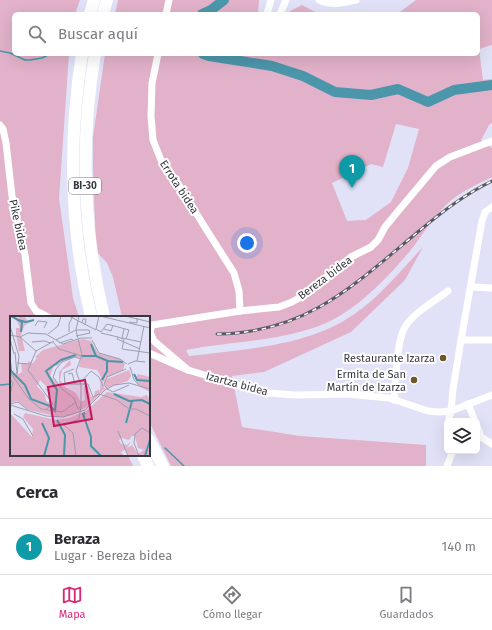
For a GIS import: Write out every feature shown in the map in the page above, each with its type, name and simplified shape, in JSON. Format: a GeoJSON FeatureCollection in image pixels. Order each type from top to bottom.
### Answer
{"type":"FeatureCollection","features":[{"type":"Feature","properties":{"kind":"highway"},"geometry":{"type":"LineString","coordinates":[[91,12],[94,0]]}},
{"type":"Feature","properties":{"kind":"highway"},"geometry":{"type":"LineString","coordinates":[[104,12],[107,0]]}},
{"type":"Feature","properties":{"kind":"highway","name":"BI-30"},"geometry":{"type":"LineString","coordinates":[[82,56],[74,115],[72,180],[78,252],[91,316]]}},
{"type":"Feature","properties":{"kind":"highway","name":"BI-30"},"geometry":{"type":"LineString","coordinates":[[95,56],[88,102],[85,144],[85,180],[90,250],[104,316]]}},
{"type":"Feature","properties":{"kind":"highway"},"geometry":{"type":"LineString","coordinates":[[150,442],[163,466]]}},
{"type":"Feature","properties":{"kind":"highway"},"geometry":{"type":"LineString","coordinates":[[143,456],[148,466]]}},
{"type":"Feature","properties":{"kind":"street"},"geometry":{"type":"LineString","coordinates":[[166,12],[169,0]]}},
{"type":"Feature","properties":{"kind":"street"},"geometry":{"type":"LineString","coordinates":[[268,12],[271,0]]}},
{"type":"Feature","properties":{"kind":"street"},"geometry":{"type":"LineString","coordinates":[[281,12],[286,0]]}},
{"type":"Feature","properties":{"kind":"street"},"geometry":{"type":"LineString","coordinates":[[319,0],[339,4],[356,0]]}},
{"type":"Feature","properties":{"kind":"street","name":"Errota bidea"},"geometry":{"type":"LineString","coordinates":[[158,56],[152,84],[151,116],[153,140],[161,160],[177,182],[234,273],[239,291],[240,311]]}},
{"type":"Feature","properties":{"kind":"street","name":"Pike bidea"},"geometry":{"type":"LineString","coordinates":[[0,125],[3,129],[6,143],[12,196],[25,255],[31,303],[36,311],[45,316]]}},
{"type":"Feature","properties":{"kind":"street","name":"Bereza bidea"},"geometry":{"type":"LineString","coordinates":[[188,370],[154,342],[150,332],[152,325],[240,311],[279,307],[292,302],[311,291],[334,270],[352,257],[371,247],[378,240],[399,210],[436,166],[450,157],[492,141]]}},
{"type":"Feature","properties":{"kind":"street"},"geometry":{"type":"LineString","coordinates":[[449,418],[482,221],[485,212],[492,207]]}},
{"type":"Feature","properties":{"kind":"street"},"geometry":{"type":"LineString","coordinates":[[471,287],[492,288]]}},
{"type":"Feature","properties":{"kind":"street"},"geometry":{"type":"LineString","coordinates":[[394,400],[399,347],[405,327],[412,318],[448,291]]}},
{"type":"Feature","properties":{"kind":"street"},"geometry":{"type":"LineString","coordinates":[[461,340],[492,340]]}},
{"type":"Feature","properties":{"kind":"street","name":"Izartza bidea"},"geometry":{"type":"LineString","coordinates":[[150,353],[188,370],[268,393],[295,396],[347,394],[389,398],[439,412],[451,411],[492,395]]}},
{"type":"Feature","properties":{"kind":"street"},"geometry":{"type":"LineString","coordinates":[[468,404],[474,418]]}},
{"type":"Feature","properties":{"kind":"street"},"geometry":{"type":"LineString","coordinates":[[480,434],[481,437],[492,444]]}},
{"type":"Feature","properties":{"kind":"street"},"geometry":{"type":"LineString","coordinates":[[447,466],[452,454]]}},
{"type":"Feature","properties":{"kind":"shaded area"},"geometry":{"type":"Polygon","coordinates":[[[0,0],[80,0],[76,12],[12,12],[12,56],[69,56],[59,198],[73,298],[79,316],[10,316],[10,456],[128,456],[133,466],[0,466],[0,0]]]}},
{"type":"Feature","properties":{"kind":"shaded area"},"geometry":{"type":"Polygon","coordinates":[[[118,0],[259,0],[258,12],[115,12],[118,0]]]}},
{"type":"Feature","properties":{"kind":"shaded area"},"geometry":{"type":"Polygon","coordinates":[[[416,0],[492,0],[492,45],[480,49],[480,12],[400,12],[416,0]]]}},
{"type":"Feature","properties":{"kind":"shaded area"},"geometry":{"type":"Polygon","coordinates":[[[302,5],[315,12],[290,12],[302,5]]]}},
{"type":"Feature","properties":{"kind":"shaded area"},"geometry":{"type":"Polygon","coordinates":[[[105,56],[480,56],[483,80],[492,79],[492,123],[489,125],[481,140],[492,148],[492,177],[468,189],[451,200],[437,214],[414,246],[397,266],[367,296],[334,319],[317,327],[281,336],[186,350],[189,356],[274,345],[315,334],[335,326],[363,308],[372,300],[423,247],[405,280],[351,332],[264,372],[232,376],[242,427],[300,436],[426,445],[426,466],[171,466],[150,423],[150,316],[122,316],[113,277],[107,263],[96,251],[93,137],[105,56]],[[396,124],[383,167],[371,164],[332,183],[347,221],[366,220],[391,202],[408,168],[419,129],[396,124]]]}},
{"type":"Feature","properties":{"kind":"waterway"},"geometry":{"type":"LineString","coordinates":[[206,12],[224,0]]}},
{"type":"Feature","properties":{"kind":"waterway"},"geometry":{"type":"LineString","coordinates":[[0,51],[12,54]]}},
{"type":"Feature","properties":{"kind":"waterway"},"geometry":{"type":"LineString","coordinates":[[16,56],[25,60],[42,58],[46,56]]}},
{"type":"Feature","properties":{"kind":"waterway"},"geometry":{"type":"LineString","coordinates":[[209,56],[272,66],[303,76],[335,92],[371,95],[398,89],[428,102],[454,90],[492,85]]}},
{"type":"Feature","properties":{"kind":"waterway"},"geometry":{"type":"LineString","coordinates":[[0,385],[10,384]]}},
{"type":"Feature","properties":{"kind":"waterway"},"geometry":{"type":"LineString","coordinates":[[165,448],[184,466]]}},
{"type":"Feature","properties":{"kind":"railway"},"geometry":{"type":"LineString","coordinates":[[217,334],[249,332],[277,325],[303,315],[327,302],[373,270],[445,210],[492,181]]}},
{"type":"Feature","properties":{"kind":"place","name":"Beraza"},"geometry":{"type":"Point","coordinates":[352,188]}},
{"type":"Feature","properties":{"kind":"place","name":"Restaurante Izarza"},"geometry":{"type":"Point","coordinates":[443,358]}},
{"type":"Feature","properties":{"kind":"place","name":"Ermita de San Martín de Izarza"},"geometry":{"type":"Point","coordinates":[414,380]}}]}
